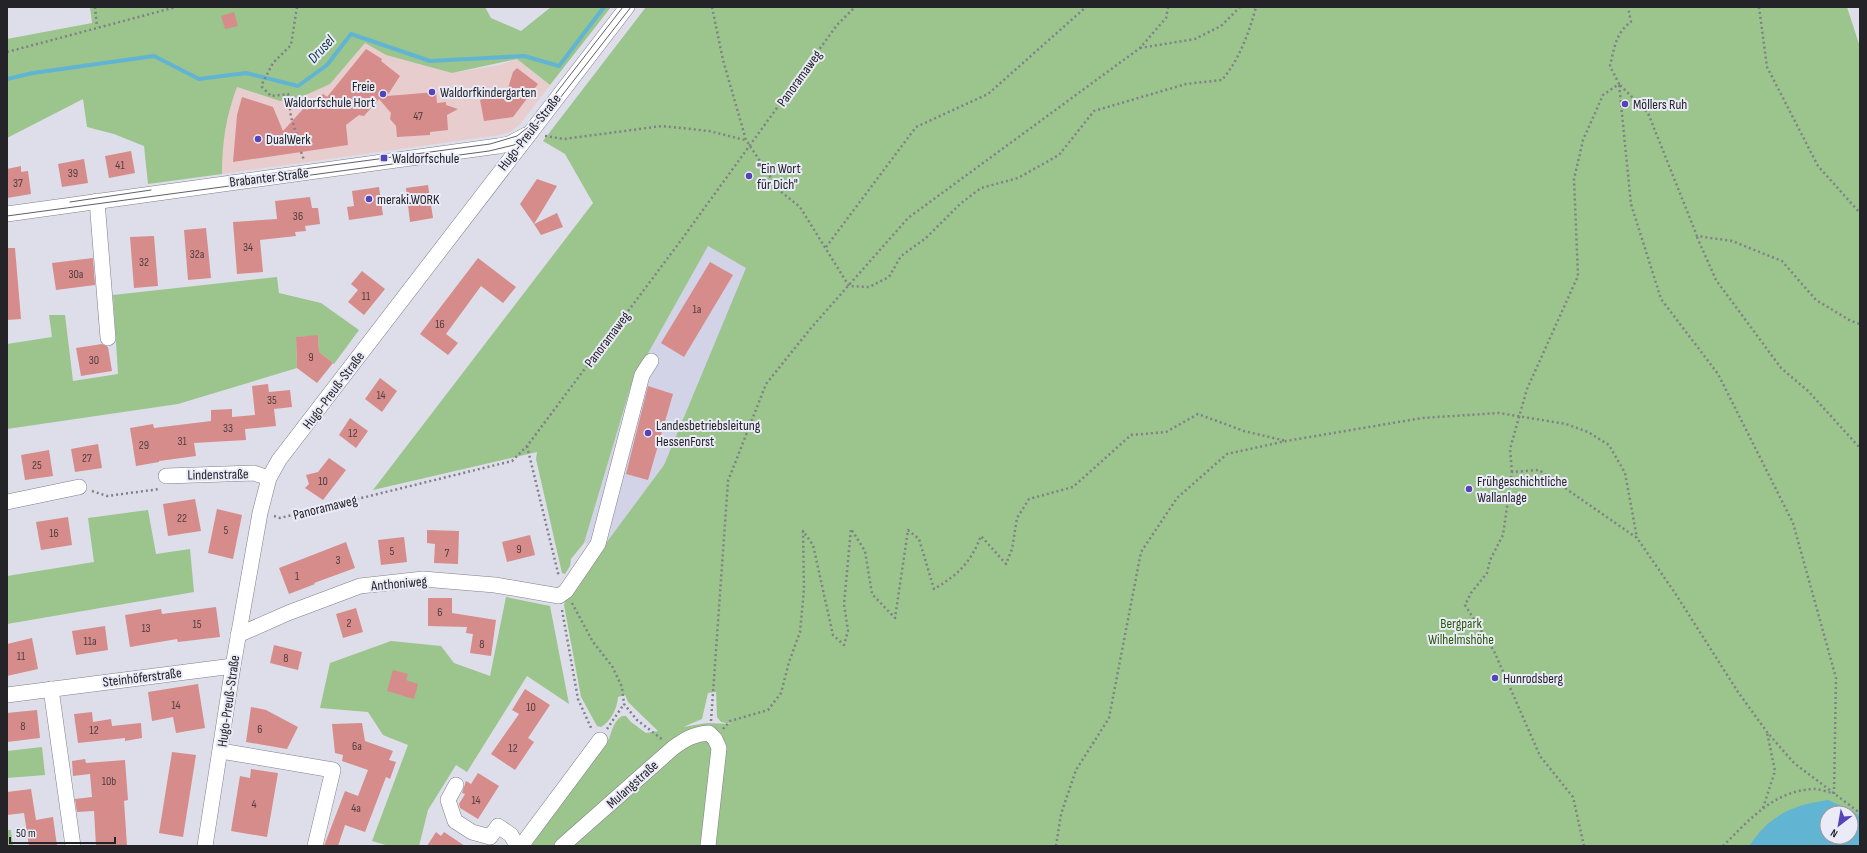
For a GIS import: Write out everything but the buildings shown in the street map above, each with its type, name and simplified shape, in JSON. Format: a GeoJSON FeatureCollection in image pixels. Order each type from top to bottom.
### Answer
{"type":"FeatureCollection","features":[{"type":"Feature","properties":{"kind":"street","name":"Hugo-Preuß-Straße"},"geometry":{"type":"LineString","coordinates":[[205,846],[238,635],[260,512],[269,478],[279,460],[528,133],[627,7]]}},
{"type":"Feature","properties":{"kind":"street","name":"Brabanter Straße"},"geometry":{"type":"LineString","coordinates":[[7,214],[498,146],[508,144],[528,133]]}},
{"type":"Feature","properties":{"kind":"street"},"geometry":{"type":"LineString","coordinates":[[97,201],[108,338]]}},
{"type":"Feature","properties":{"kind":"street"},"geometry":{"type":"LineString","coordinates":[[562,599],[598,544],[642,375],[651,361]]}},
{"type":"Feature","properties":{"kind":"street","name":"Lindenstraße"},"geometry":{"type":"LineString","coordinates":[[166,482],[254,472],[269,478]]}},
{"type":"Feature","properties":{"kind":"street"},"geometry":{"type":"LineString","coordinates":[[7,502],[79,486]]}},
{"type":"Feature","properties":{"kind":"street","name":"Anthoniweg"},"geometry":{"type":"LineString","coordinates":[[238,635],[288,613],[360,586],[423,579],[495,585],[562,599]]}},
{"type":"Feature","properties":{"kind":"street","name":"Steinhöferstraße"},"geometry":{"type":"LineString","coordinates":[[7,695],[233,666]]}},
{"type":"Feature","properties":{"kind":"street"},"geometry":{"type":"LineString","coordinates":[[51,689],[73,846]]}},
{"type":"Feature","properties":{"kind":"street","name":"Mulangstraße"},"geometry":{"type":"LineString","coordinates":[[562,846],[673,748],[689,737],[699,734],[712,736]]}},
{"type":"Feature","properties":{"kind":"street"},"geometry":{"type":"LineString","coordinates":[[708,846],[719,748],[712,736]]}},
{"type":"Feature","properties":{"kind":"street"},"geometry":{"type":"LineString","coordinates":[[521,846],[600,740]]}},
{"type":"Feature","properties":{"kind":"street"},"geometry":{"type":"LineString","coordinates":[[221,751],[333,770],[315,846]]}},
{"type":"Feature","properties":{"kind":"street"},"geometry":{"type":"LineString","coordinates":[[456,785],[448,800],[455,821],[472,832],[490,837],[498,826],[511,835],[517,846]]}},
{"type":"Feature","properties":{"kind":"path"},"geometry":{"type":"LineString","coordinates":[[95,7],[97,27]]}},
{"type":"Feature","properties":{"kind":"path"},"geometry":{"type":"LineString","coordinates":[[7,52],[176,7]]}},
{"type":"Feature","properties":{"kind":"path"},"geometry":{"type":"LineString","coordinates":[[297,7],[291,45],[273,63],[262,84],[262,87],[271,96],[288,94],[291,117],[298,139]]}},
{"type":"Feature","properties":{"kind":"path"},"geometry":{"type":"LineString","coordinates":[[712,7],[723,60],[746,140],[779,190],[800,207],[850,286]]}},
{"type":"Feature","properties":{"kind":"path","name":"Panoramaweg"},"geometry":{"type":"LineString","coordinates":[[260,512],[280,518],[512,461],[527,446],[750,146],[837,25],[855,7]]}},
{"type":"Feature","properties":{"kind":"path"},"geometry":{"type":"LineString","coordinates":[[826,247],[916,127],[988,94],[1086,7]]}},
{"type":"Feature","properties":{"kind":"path"},"geometry":{"type":"LineString","coordinates":[[712,736],[712,716],[728,481],[766,384],[811,328],[850,286],[908,218],[1140,48],[1166,18],[1168,7]]}},
{"type":"Feature","properties":{"kind":"path"},"geometry":{"type":"LineString","coordinates":[[1140,48],[1196,39],[1221,26],[1240,7]]}},
{"type":"Feature","properties":{"kind":"path"},"geometry":{"type":"LineString","coordinates":[[850,286],[869,287],[889,277],[901,256],[926,238],[960,204],[981,188],[1018,178],[1059,155],[1094,111],[1186,84],[1222,80],[1233,67],[1251,24],[1256,7]]}},
{"type":"Feature","properties":{"kind":"path"},"geometry":{"type":"LineString","coordinates":[[1628,7],[1631,22],[1623,28],[1619,35],[1610,66],[1619,84],[1648,113],[1716,280],[1781,368],[1808,391],[1860,448]]}},
{"type":"Feature","properties":{"kind":"path"},"geometry":{"type":"LineString","coordinates":[[1760,7],[1767,68],[1818,166],[1860,213]]}},
{"type":"Feature","properties":{"kind":"path"},"geometry":{"type":"LineString","coordinates":[[1584,846],[1573,797],[1540,756],[1494,651],[1465,605],[1471,593],[1487,573],[1490,560],[1503,535],[1512,472],[1510,449],[1527,389],[1578,276],[1574,179],[1584,140],[1603,94],[1619,84]]}},
{"type":"Feature","properties":{"kind":"path"},"geometry":{"type":"LineString","coordinates":[[1619,84],[1631,204],[1661,299],[1718,374],[1793,523],[1836,678],[1834,794]]}},
{"type":"Feature","properties":{"kind":"path"},"geometry":{"type":"LineString","coordinates":[[528,133],[564,139],[662,126],[709,131],[746,140]]}},
{"type":"Feature","properties":{"kind":"path"},"geometry":{"type":"LineString","coordinates":[[1697,236],[1732,241],[1782,261],[1816,300],[1851,321],[1860,324]]}},
{"type":"Feature","properties":{"kind":"path"},"geometry":{"type":"LineString","coordinates":[[1056,846],[1061,814],[1076,770],[1108,718],[1141,552],[1177,498],[1227,454],[1286,441],[1422,418],[1499,412],[1566,424],[1588,432],[1609,445],[1625,473],[1637,538]]}},
{"type":"Feature","properties":{"kind":"path"},"geometry":{"type":"LineString","coordinates":[[712,736],[730,721],[768,710],[781,693],[789,662],[800,632],[804,589],[803,532],[813,545],[833,635],[844,645],[848,631],[844,604],[851,528],[865,551],[872,594],[896,618],[908,530],[919,539],[934,589],[954,577],[975,550],[981,536],[1006,564],[1012,549],[1018,518],[1029,499],[1073,487],[1131,436],[1166,432],[1198,414],[1244,431],[1286,441]]}},
{"type":"Feature","properties":{"kind":"path"},"geometry":{"type":"LineString","coordinates":[[527,446],[561,585],[578,699],[592,729],[600,740],[624,704]]}},
{"type":"Feature","properties":{"kind":"path"},"geometry":{"type":"LineString","coordinates":[[1512,472],[1539,470],[1637,538],[1766,732],[1794,763],[1860,813]]}},
{"type":"Feature","properties":{"kind":"path"},"geometry":{"type":"LineString","coordinates":[[79,486],[107,496],[166,482]]}},
{"type":"Feature","properties":{"kind":"path"},"geometry":{"type":"LineString","coordinates":[[562,599],[612,666],[622,687],[624,704],[637,720],[673,748]]}},
{"type":"Feature","properties":{"kind":"path"},"geometry":{"type":"LineString","coordinates":[[1762,808],[1775,771],[1766,732]]}},
{"type":"Feature","properties":{"kind":"path"},"geometry":{"type":"LineString","coordinates":[[1723,846],[1762,808],[1786,794],[1815,789],[1834,794]]}},
{"type":"Feature","properties":{"kind":"shaded area"},"geometry":{"type":"Polygon","coordinates":[[[365,43],[386,55],[452,73],[500,65],[517,59],[550,85],[521,123],[512,131],[500,135],[222,174],[222,151],[225,128],[230,105],[237,87],[280,101],[330,84],[365,43]]]}},
{"type":"Feature","properties":{"kind":"shaded area"},"geometry":{"type":"Polygon","coordinates":[[[708,246],[747,268],[664,465],[604,546],[584,543],[632,382],[708,246]]]}},
{"type":"Feature","properties":{"kind":"green space"},"geometry":{"type":"Polygon","coordinates":[[[90,7],[485,7],[491,18],[521,31],[551,7],[611,7],[550,85],[517,59],[452,73],[386,55],[365,43],[330,84],[299,98],[280,101],[237,87],[225,130],[222,174],[148,184],[144,146],[114,134],[87,127],[83,99],[7,138],[7,39],[92,23],[90,7]]]}},
{"type":"Feature","properties":{"kind":"green space","name":"Bergpark Wilhelmshöhe"},"geometry":{"type":"Polygon","coordinates":[[[646,7],[1847,7],[1860,47],[1860,846],[513,846],[589,742],[609,739],[612,729],[619,718],[626,716],[631,722],[646,733],[658,731],[628,702],[625,695],[618,697],[615,710],[611,718],[601,727],[597,726],[581,697],[564,605],[566,597],[664,465],[746,268],[708,246],[632,382],[584,543],[571,559],[570,566],[565,574],[562,573],[536,459],[537,452],[373,490],[593,203],[565,154],[543,141],[646,7]],[[716,692],[708,693],[702,719],[683,727],[707,723],[732,724],[721,722],[717,717],[716,692]]]}},
{"type":"Feature","properties":{"kind":"green space"},"geometry":{"type":"Polygon","coordinates":[[[277,277],[279,293],[321,303],[359,330],[334,364],[319,352],[318,336],[296,337],[297,368],[178,404],[7,429],[7,344],[52,337],[49,315],[65,315],[73,381],[118,374],[113,295],[277,277]]]}},
{"type":"Feature","properties":{"kind":"green space"},"geometry":{"type":"Polygon","coordinates":[[[148,510],[156,554],[190,549],[194,592],[7,624],[7,576],[94,562],[88,518],[148,510]]]}},
{"type":"Feature","properties":{"kind":"green space"},"geometry":{"type":"Polygon","coordinates":[[[506,597],[550,606],[569,704],[527,676],[467,772],[456,765],[428,810],[419,846],[389,846],[372,841],[408,745],[383,735],[368,712],[320,708],[330,663],[391,641],[441,646],[454,663],[490,676],[506,597]]]}},
{"type":"Feature","properties":{"kind":"green space"},"geometry":{"type":"Polygon","coordinates":[[[42,747],[45,775],[7,778],[7,751],[42,747]]]}},
{"type":"Feature","properties":{"kind":"green space"},"geometry":{"type":"Polygon","coordinates":[[[7,830],[11,830],[13,846],[7,846],[7,830]]]}},
{"type":"Feature","properties":{"kind":"water"},"geometry":{"type":"Polygon","coordinates":[[[1828,800],[1839,805],[1819,805],[1819,845],[1859,845],[1860,816],[1860,846],[1749,846],[1765,826],[1774,819],[1783,813],[1803,805],[1828,800]]]}},
{"type":"Feature","properties":{"kind":"waterway","name":"Drusel"},"geometry":{"type":"LineString","coordinates":[[7,79],[33,73],[154,56],[199,79],[246,73],[298,86],[327,65],[351,34],[430,61],[524,56],[559,66],[604,7]]}},
{"type":"Feature","properties":{"kind":"tram line"},"geometry":{"type":"LineString","coordinates":[[244,177],[490,144],[517,136],[532,124],[623,7]]}},
{"type":"Feature","properties":{"kind":"tram line"},"geometry":{"type":"LineString","coordinates":[[7,216],[489,151],[514,145],[532,134],[631,7]]}},
{"type":"Feature","properties":{"kind":"tram line"},"geometry":{"type":"LineString","coordinates":[[70,202],[151,190]]}},
{"type":"Feature","properties":{"kind":"place","name":"Waldorfkindergarten"},"geometry":{"type":"Point","coordinates":[432,92]}},
{"type":"Feature","properties":{"kind":"place","name":"Freie Waldorfschule Hort"},"geometry":{"type":"Point","coordinates":[383,94]}},
{"type":"Feature","properties":{"kind":"place","name":"Möllers Ruh"},"geometry":{"type":"Point","coordinates":[1625,104]}},
{"type":"Feature","properties":{"kind":"place","name":"DualWerk"},"geometry":{"type":"Point","coordinates":[258,139]}},
{"type":"Feature","properties":{"kind":"place","name":"Waldorfschule"},"geometry":{"type":"Point","coordinates":[384,158]}},
{"type":"Feature","properties":{"kind":"place","name":"\"Ein Wort für Dich\""},"geometry":{"type":"Point","coordinates":[749,176]}},
{"type":"Feature","properties":{"kind":"place","name":"meraki.WORK"},"geometry":{"type":"Point","coordinates":[369,199]}},
{"type":"Feature","properties":{"kind":"place","name":"Landesbetriebsleitung HessenForst"},"geometry":{"type":"Point","coordinates":[648,433]}},
{"type":"Feature","properties":{"kind":"place","name":"Frühgeschichtliche Wallanlage"},"geometry":{"type":"Point","coordinates":[1469,489]}},
{"type":"Feature","properties":{"kind":"place","name":"Hunrodsberg"},"geometry":{"type":"Point","coordinates":[1495,678]}}]}
